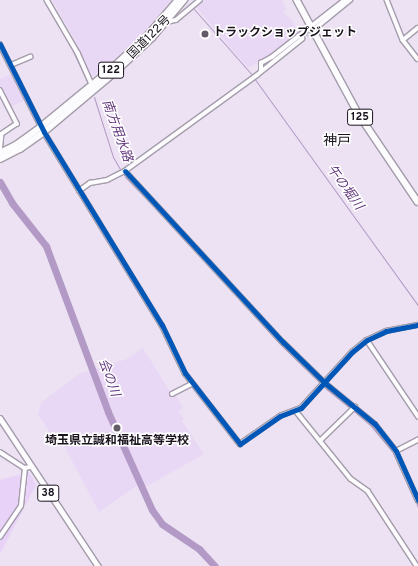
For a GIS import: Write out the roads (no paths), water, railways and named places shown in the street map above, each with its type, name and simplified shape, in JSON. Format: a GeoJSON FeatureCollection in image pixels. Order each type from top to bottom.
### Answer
{"type":"FeatureCollection","features":[{"type":"Feature","properties":{"kind":"highway","name":"国道122号"},"geometry":{"type":"LineString","coordinates":[[0,159],[20,149],[164,21],[178,0]]}},
{"type":"Feature","properties":{"kind":"highway","name":"国道122号"},"geometry":{"type":"LineString","coordinates":[[0,153],[43,129],[113,74],[184,0]]}},
{"type":"Feature","properties":{"kind":"highway","name":"125"},"geometry":{"type":"LineString","coordinates":[[297,0],[365,125],[418,202]]}},
{"type":"Feature","properties":{"kind":"main road","name":"38"},"geometry":{"type":"LineString","coordinates":[[0,418],[28,467],[98,566]]}},
{"type":"Feature","properties":{"kind":"street"},"geometry":{"type":"LineString","coordinates":[[47,0],[78,53],[92,85]]}},
{"type":"Feature","properties":{"kind":"street"},"geometry":{"type":"LineString","coordinates":[[164,21],[176,20],[200,0]]}},
{"type":"Feature","properties":{"kind":"street"},"geometry":{"type":"LineString","coordinates":[[261,72],[261,63],[345,0]]}},
{"type":"Feature","properties":{"kind":"street"},"geometry":{"type":"LineString","coordinates":[[317,27],[350,0]]}},
{"type":"Feature","properties":{"kind":"street"},"geometry":{"type":"LineString","coordinates":[[388,0],[403,40],[418,59]]}},
{"type":"Feature","properties":{"kind":"street"},"geometry":{"type":"LineString","coordinates":[[403,40],[418,28]]}},
{"type":"Feature","properties":{"kind":"street"},"geometry":{"type":"LineString","coordinates":[[79,191],[90,184],[107,180],[125,171],[252,79],[302,39]]}},
{"type":"Feature","properties":{"kind":"street"},"geometry":{"type":"LineString","coordinates":[[0,44],[43,129],[79,191],[162,325],[192,384],[240,444],[280,416],[296,411],[325,383],[352,352],[367,340],[386,331],[418,325]]}},
{"type":"Feature","properties":{"kind":"street"},"geometry":{"type":"LineString","coordinates":[[11,65],[30,57]]}},
{"type":"Feature","properties":{"kind":"street"},"geometry":{"type":"LineString","coordinates":[[0,90],[17,124],[2,134],[0,153]]}},
{"type":"Feature","properties":{"kind":"street"},"geometry":{"type":"LineString","coordinates":[[125,171],[284,342],[325,383],[375,424],[396,451],[418,500]]}},
{"type":"Feature","properties":{"kind":"street"},"geometry":{"type":"LineString","coordinates":[[367,340],[418,416]]}},
{"type":"Feature","properties":{"kind":"street"},"geometry":{"type":"LineString","coordinates":[[172,394],[192,384]]}},
{"type":"Feature","properties":{"kind":"street"},"geometry":{"type":"LineString","coordinates":[[320,441],[355,408]]}},
{"type":"Feature","properties":{"kind":"street"},"geometry":{"type":"LineString","coordinates":[[296,411],[352,479],[368,491],[417,566]]}},
{"type":"Feature","properties":{"kind":"street"},"geometry":{"type":"LineString","coordinates":[[396,451],[418,440]]}},
{"type":"Feature","properties":{"kind":"street"},"geometry":{"type":"LineString","coordinates":[[0,452],[28,467],[21,506],[0,537]]}},
{"type":"Feature","properties":{"kind":"waterway","name":"南方用水路"},"geometry":{"type":"LineString","coordinates":[[45,0],[60,26]]}},
{"type":"Feature","properties":{"kind":"waterway","name":"午の堀川"},"geometry":{"type":"LineString","coordinates":[[194,9],[253,76]]}},
{"type":"Feature","properties":{"kind":"waterway","name":"南方用水路"},"geometry":{"type":"LineString","coordinates":[[62,28],[88,83]]}},
{"type":"Feature","properties":{"kind":"waterway","name":"午の堀川"},"geometry":{"type":"LineString","coordinates":[[254,78],[418,305]]}},
{"type":"Feature","properties":{"kind":"waterway","name":"南方用水路"},"geometry":{"type":"LineString","coordinates":[[94,97],[113,157],[121,171]]}},
{"type":"Feature","properties":{"kind":"waterway","name":"南方用水路"},"geometry":{"type":"LineString","coordinates":[[125,177],[175,228]]}},
{"type":"Feature","properties":{"kind":"waterway","name":"会の川"},"geometry":{"type":"LineString","coordinates":[[0,182],[12,203],[46,246],[108,412],[152,510],[162,524],[199,549],[215,566]]}},
{"type":"Feature","properties":{"kind":"waterway","name":"南方用水路"},"geometry":{"type":"LineString","coordinates":[[182,235],[282,346],[320,383]]}},
{"type":"Feature","properties":{"kind":"waterway","name":"南方用水路"},"geometry":{"type":"LineString","coordinates":[[324,387],[351,409]]}},
{"type":"Feature","properties":{"kind":"waterway","name":"南方用水路"},"geometry":{"type":"LineString","coordinates":[[354,411],[370,425],[392,451]]}},
{"type":"Feature","properties":{"kind":"waterway","name":"南方用水路"},"geometry":{"type":"LineString","coordinates":[[393,453],[418,507]]}},
{"type":"Feature","properties":{"kind":"tunnel"},"geometry":{"type":"LineString","coordinates":[[302,39],[313,30]]}},
{"type":"Feature","properties":{"kind":"place","name":"トラックショップジェット"},"geometry":{"type":"Point","coordinates":[205,34]}},
{"type":"Feature","properties":{"kind":"place","name":"埼玉県立誠和福祉高等学校"},"geometry":{"type":"Point","coordinates":[117,428]}},
{"type":"Feature","properties":{"kind":"district","name":"神戸"},"geometry":{"type":"Point","coordinates":[337,142]}}]}
